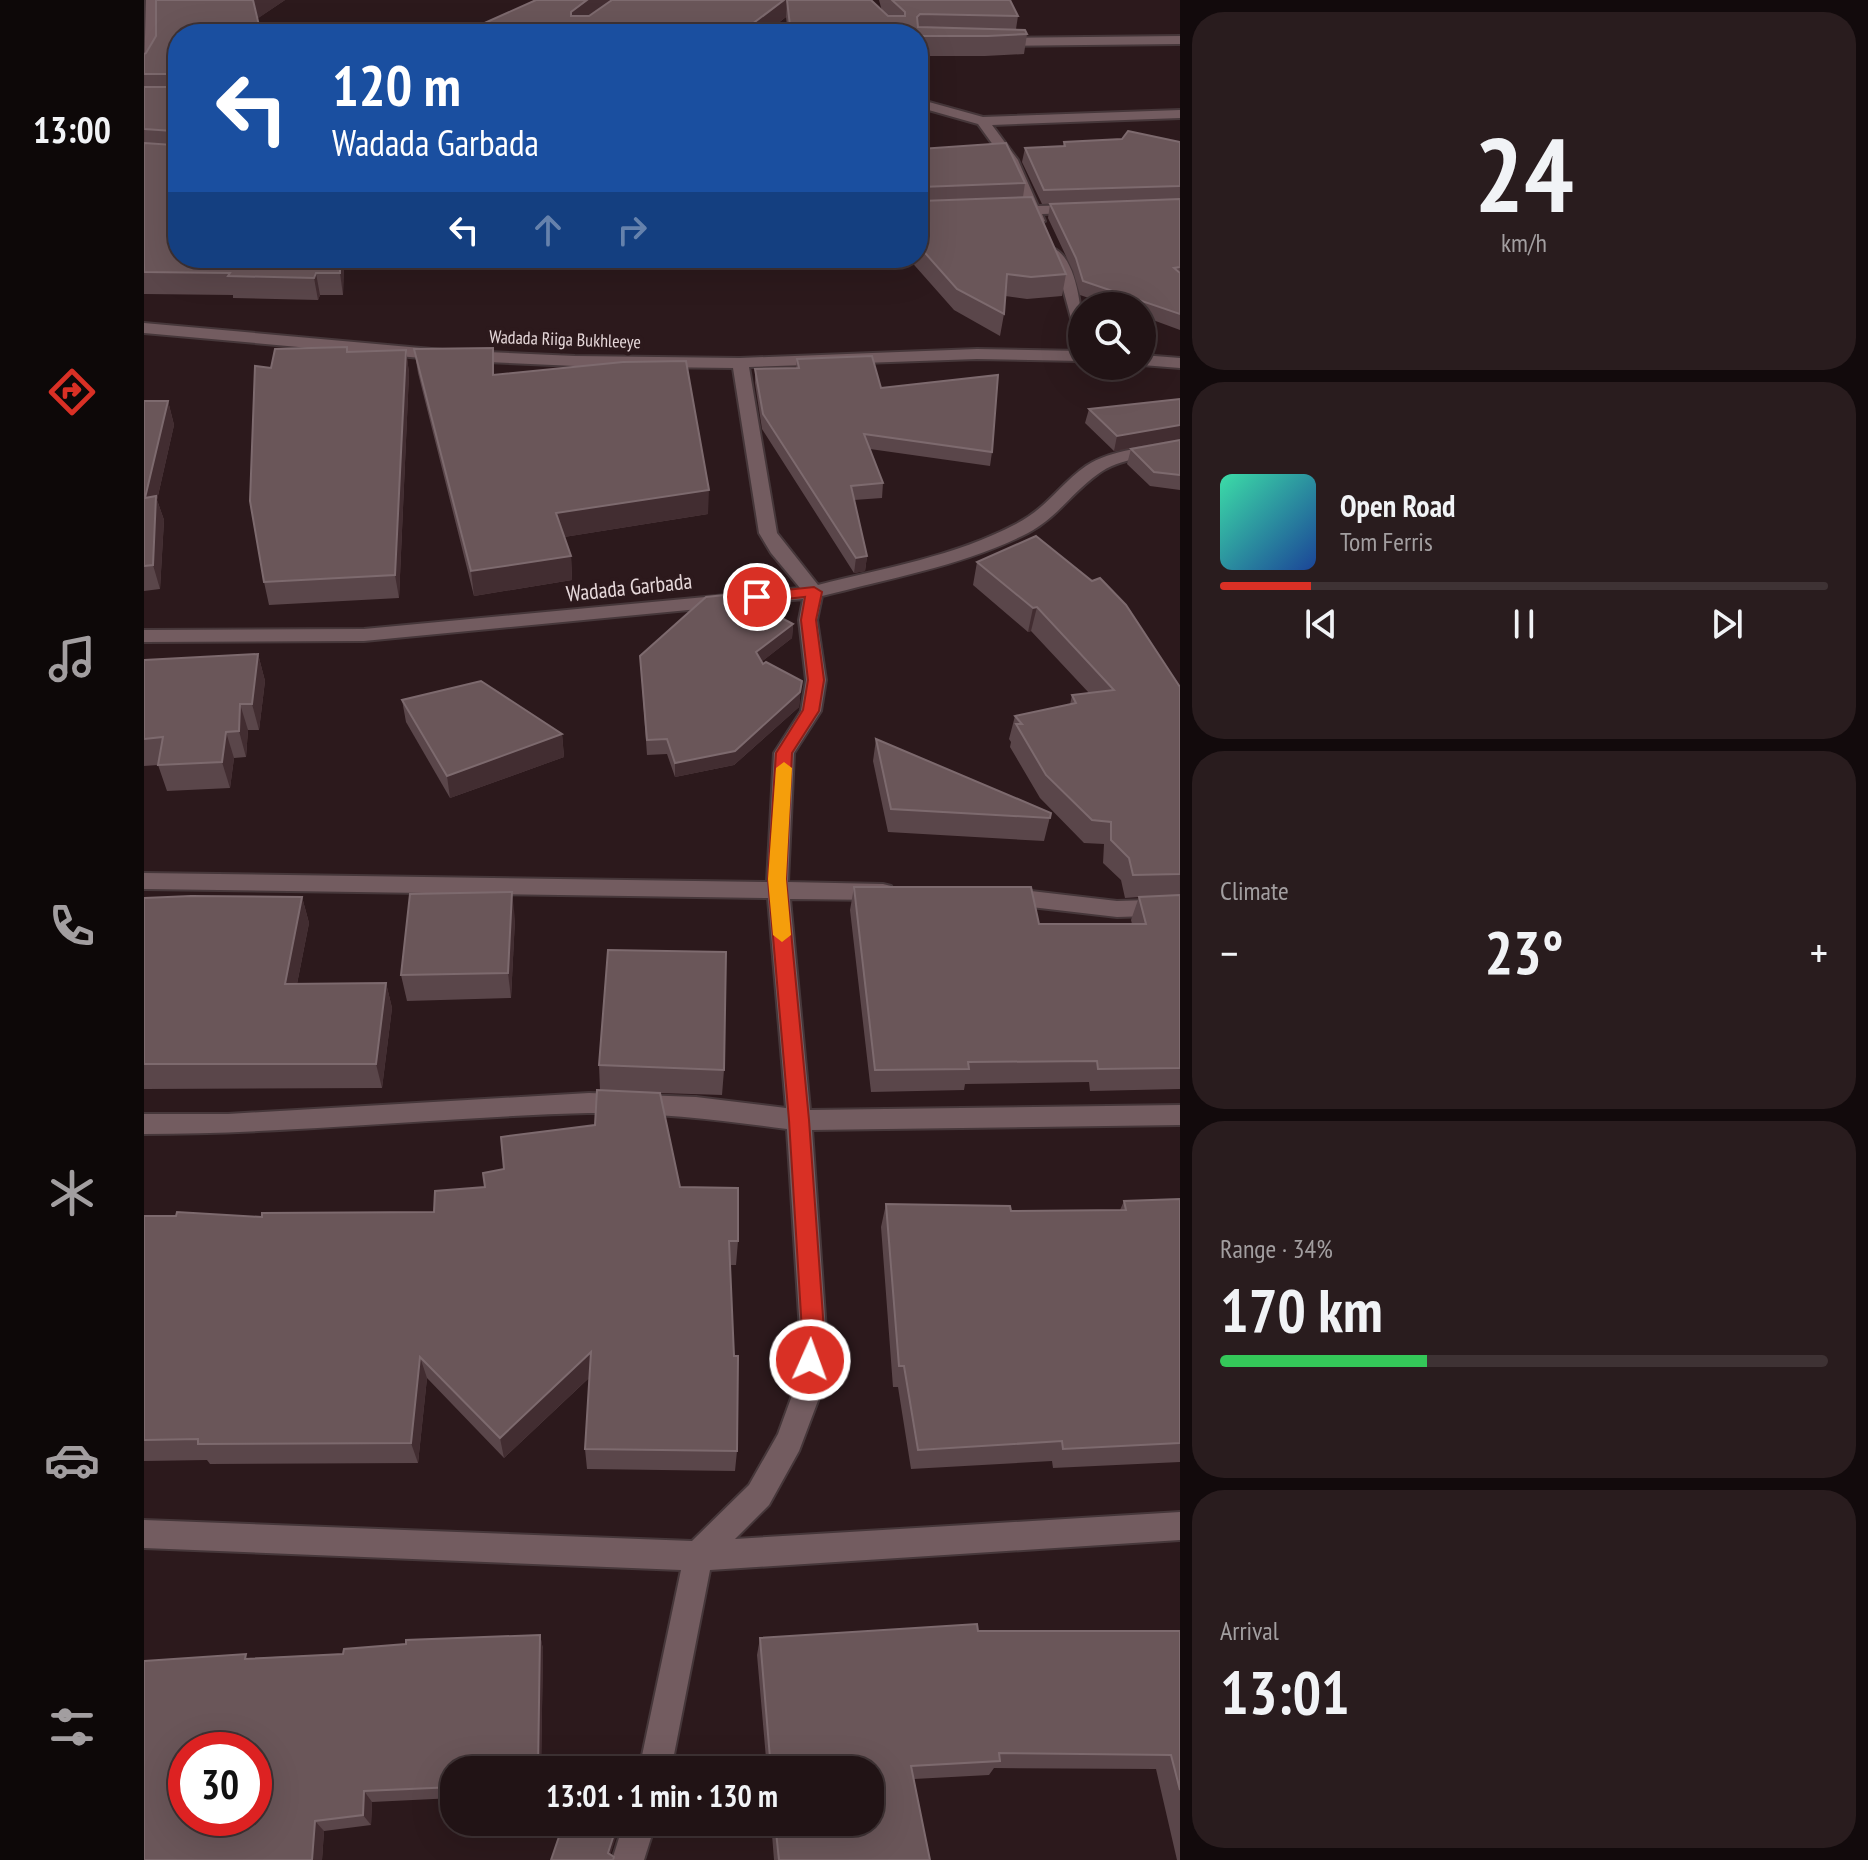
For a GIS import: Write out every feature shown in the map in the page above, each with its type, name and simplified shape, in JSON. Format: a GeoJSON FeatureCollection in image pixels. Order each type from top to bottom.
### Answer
{"type":"FeatureCollection","features":[{"type":"Feature","properties":{"kind":"street"},"geometry":{"type":"LineString","coordinates":[[144,69],[152,56],[149,6]]}},
{"type":"Feature","properties":{"kind":"street"},"geometry":{"type":"LineString","coordinates":[[981,42],[1180,40]]}},
{"type":"Feature","properties":{"kind":"street"},"geometry":{"type":"LineString","coordinates":[[928,106],[983,121],[1180,114]]}},
{"type":"Feature","properties":{"kind":"street"},"geometry":{"type":"LineString","coordinates":[[983,121],[1011,160],[1071,292]]}},
{"type":"Feature","properties":{"kind":"street"},"geometry":{"type":"LineString","coordinates":[[989,212],[1089,209]]}},
{"type":"Feature","properties":{"kind":"street","name":"Wadada Riiga Bukhleeye"},"geometry":{"type":"LineString","coordinates":[[144,328],[443,355],[575,361],[740,363],[977,354],[1068,356]]}},
{"type":"Feature","properties":{"kind":"street"},"geometry":{"type":"LineString","coordinates":[[1156,361],[1180,363]]}},
{"type":"Feature","properties":{"kind":"street"},"geometry":{"type":"LineString","coordinates":[[658,1756],[698,1556],[759,1495],[789,1441],[808,1390],[813,1331],[799,1120],[778,891],[784,753],[811,711],[816,680],[808,620],[814,592],[777,549],[768,533],[740,363]]}},
{"type":"Feature","properties":{"kind":"street","name":"Wadada Garbada"},"geometry":{"type":"LineString","coordinates":[[144,636],[364,635],[814,592],[967,552],[1021,529],[1051,511],[1094,468],[1124,457],[1180,446]]}},
{"type":"Feature","properties":{"kind":"street"},"geometry":{"type":"LineString","coordinates":[[144,881],[903,893]]}},
{"type":"Feature","properties":{"kind":"street"},"geometry":{"type":"LineString","coordinates":[[981,894],[1117,909],[1180,907]]}},
{"type":"Feature","properties":{"kind":"street"},"geometry":{"type":"LineString","coordinates":[[144,1124],[228,1124],[589,1103],[696,1107],[799,1120],[1180,1115]]}},
{"type":"Feature","properties":{"kind":"street"},"geometry":{"type":"LineString","coordinates":[[144,1534],[698,1556],[1180,1526]]}},
{"type":"Feature","properties":{"kind":"street"},"geometry":{"type":"LineString","coordinates":[[628,1860],[636,1836]]}},
{"type":"Feature","properties":{"kind":"building"},"geometry":{"type":"Polygon","coordinates":[[[156,0],[253,0],[259,24],[168,24],[168,74],[144,74],[144,54],[156,36],[156,0]]]}},
{"type":"Feature","properties":{"kind":"building"},"geometry":{"type":"Polygon","coordinates":[[[536,0],[587,0],[571,12],[571,16],[589,16],[612,0],[784,0],[752,24],[482,24],[536,0]]]}},
{"type":"Feature","properties":{"kind":"building"},"geometry":{"type":"Polygon","coordinates":[[[787,0],[871,0],[888,16],[905,16],[905,12],[892,0],[1010,0],[1018,16],[920,14],[918,24],[790,24],[787,0]]]}},
{"type":"Feature","properties":{"kind":"building"},"geometry":{"type":"Polygon","coordinates":[[[928,27],[1025,30],[1027,34],[928,36],[928,27]]]}},
{"type":"Feature","properties":{"kind":"building"},"geometry":{"type":"Polygon","coordinates":[[[144,87],[168,87],[168,131],[144,129],[144,87]]]}},
{"type":"Feature","properties":{"kind":"building"},"geometry":{"type":"Polygon","coordinates":[[[1128,131],[1180,142],[1180,186],[1044,190],[1025,148],[1122,139],[1128,131]]]}},
{"type":"Feature","properties":{"kind":"building"},"geometry":{"type":"Polygon","coordinates":[[[144,143],[168,145],[168,268],[340,268],[340,273],[316,273],[314,278],[144,272],[144,143]]]}},
{"type":"Feature","properties":{"kind":"building"},"geometry":{"type":"Polygon","coordinates":[[[1006,143],[1025,183],[928,187],[928,148],[1006,143]]]}},
{"type":"Feature","properties":{"kind":"building"},"geometry":{"type":"Polygon","coordinates":[[[1032,197],[1066,274],[1031,277],[1007,274],[1004,314],[957,289],[928,256],[928,201],[1032,197]]]}},
{"type":"Feature","properties":{"kind":"building"},"geometry":{"type":"Polygon","coordinates":[[[1180,199],[1180,267],[1174,268],[1180,273],[1180,314],[1156,306],[1156,292],[1115,292],[1083,281],[1076,258],[1050,204],[1180,199]]]}},
{"type":"Feature","properties":{"kind":"building"},"geometry":{"type":"Polygon","coordinates":[[[347,347],[347,352],[406,350],[395,575],[264,582],[250,501],[255,366],[271,368],[275,349],[347,347]]]}},
{"type":"Feature","properties":{"kind":"building"},"geometry":{"type":"Polygon","coordinates":[[[493,348],[493,375],[623,362],[686,361],[709,490],[556,513],[571,556],[471,571],[414,349],[493,348]]]}},
{"type":"Feature","properties":{"kind":"building"},"geometry":{"type":"Polygon","coordinates":[[[872,356],[881,388],[998,375],[992,452],[864,434],[883,483],[851,486],[867,556],[856,558],[763,414],[755,369],[799,368],[797,359],[872,356]]]}},
{"type":"Feature","properties":{"kind":"building"},"geometry":{"type":"Polygon","coordinates":[[[1180,399],[1180,425],[1117,436],[1089,409],[1180,399]]]}},
{"type":"Feature","properties":{"kind":"building"},"geometry":{"type":"Polygon","coordinates":[[[144,401],[168,401],[145,498],[156,496],[153,565],[144,566],[144,401]]]}},
{"type":"Feature","properties":{"kind":"building"},"geometry":{"type":"Polygon","coordinates":[[[1180,440],[1180,475],[1154,472],[1131,449],[1180,440]]]}},
{"type":"Feature","properties":{"kind":"building"},"geometry":{"type":"Polygon","coordinates":[[[1036,536],[1092,581],[1100,578],[1126,605],[1180,687],[1180,874],[1133,875],[1129,858],[1111,840],[1111,822],[1092,820],[1046,775],[1016,724],[1022,724],[1015,716],[1076,703],[1072,695],[1114,690],[1037,607],[1033,608],[977,562],[1036,536]]]}},
{"type":"Feature","properties":{"kind":"building"},"geometry":{"type":"Polygon","coordinates":[[[764,591],[772,613],[793,624],[756,652],[763,664],[766,662],[802,681],[800,692],[735,751],[675,763],[667,739],[647,740],[640,656],[706,597],[764,591]]]}},
{"type":"Feature","properties":{"kind":"building"},"geometry":{"type":"Polygon","coordinates":[[[258,654],[252,704],[240,704],[239,731],[226,732],[222,762],[158,765],[163,737],[144,739],[144,660],[258,654]]]}},
{"type":"Feature","properties":{"kind":"building"},"geometry":{"type":"Polygon","coordinates":[[[481,681],[562,734],[447,776],[402,700],[481,681]]]}},
{"type":"Feature","properties":{"kind":"building"},"geometry":{"type":"Polygon","coordinates":[[[876,739],[1051,813],[1050,818],[891,809],[876,739]]]}},
{"type":"Feature","properties":{"kind":"building"},"geometry":{"type":"Polygon","coordinates":[[[854,887],[1031,887],[1039,924],[1146,924],[1139,897],[1180,895],[1180,1068],[1098,1069],[1097,1061],[968,1062],[969,1069],[875,1070],[854,887]]]}},
{"type":"Feature","properties":{"kind":"building"},"geometry":{"type":"Polygon","coordinates":[[[512,892],[508,973],[401,975],[410,894],[512,892]]]}},
{"type":"Feature","properties":{"kind":"building"},"geometry":{"type":"Polygon","coordinates":[[[302,897],[285,984],[386,983],[376,1064],[144,1064],[144,898],[302,897]]]}},
{"type":"Feature","properties":{"kind":"building"},"geometry":{"type":"Polygon","coordinates":[[[608,950],[726,952],[724,1070],[599,1065],[608,950]]]}},
{"type":"Feature","properties":{"kind":"building"},"geometry":{"type":"Polygon","coordinates":[[[597,1090],[660,1093],[680,1187],[738,1188],[738,1241],[729,1241],[734,1356],[738,1356],[737,1451],[585,1449],[591,1352],[500,1438],[420,1357],[411,1443],[198,1444],[198,1439],[144,1440],[144,1216],[176,1216],[177,1212],[262,1217],[262,1213],[434,1212],[435,1191],[485,1187],[483,1173],[504,1169],[501,1137],[595,1125],[597,1090]]]}},
{"type":"Feature","properties":{"kind":"building"},"geometry":{"type":"Polygon","coordinates":[[[1180,1199],[1180,1443],[1063,1449],[1062,1441],[918,1450],[904,1366],[899,1366],[886,1204],[1010,1206],[1011,1211],[1126,1210],[1124,1201],[1180,1199]]]}},
{"type":"Feature","properties":{"kind":"building"},"geometry":{"type":"Polygon","coordinates":[[[977,1624],[978,1631],[1180,1631],[1180,1790],[1171,1755],[999,1753],[1000,1761],[911,1766],[930,1860],[779,1860],[776,1836],[884,1836],[884,1756],[770,1756],[760,1638],[977,1624]]]}},
{"type":"Feature","properties":{"kind":"building"},"geometry":{"type":"Polygon","coordinates":[[[540,1635],[538,1756],[440,1756],[440,1788],[364,1791],[363,1815],[315,1821],[312,1860],[144,1860],[144,1661],[246,1654],[245,1659],[343,1654],[344,1649],[406,1644],[406,1640],[540,1635]]]}},
{"type":"Feature","properties":{"kind":"building"},"geometry":{"type":"Polygon","coordinates":[[[559,1836],[613,1836],[608,1853],[614,1857],[613,1860],[551,1860],[559,1836]]]}},
{"type":"Feature","properties":{"kind":"slow traffic"},"geometry":{"type":"LineString","coordinates":[[782,935],[777,879],[784,768]]}},
{"type":"Feature","properties":{"kind":"route"},"geometry":{"type":"LineString","coordinates":[[757,597],[814,592],[808,620],[816,680],[811,711],[784,753],[777,879],[799,1120],[813,1331],[810,1360]]}}]}
